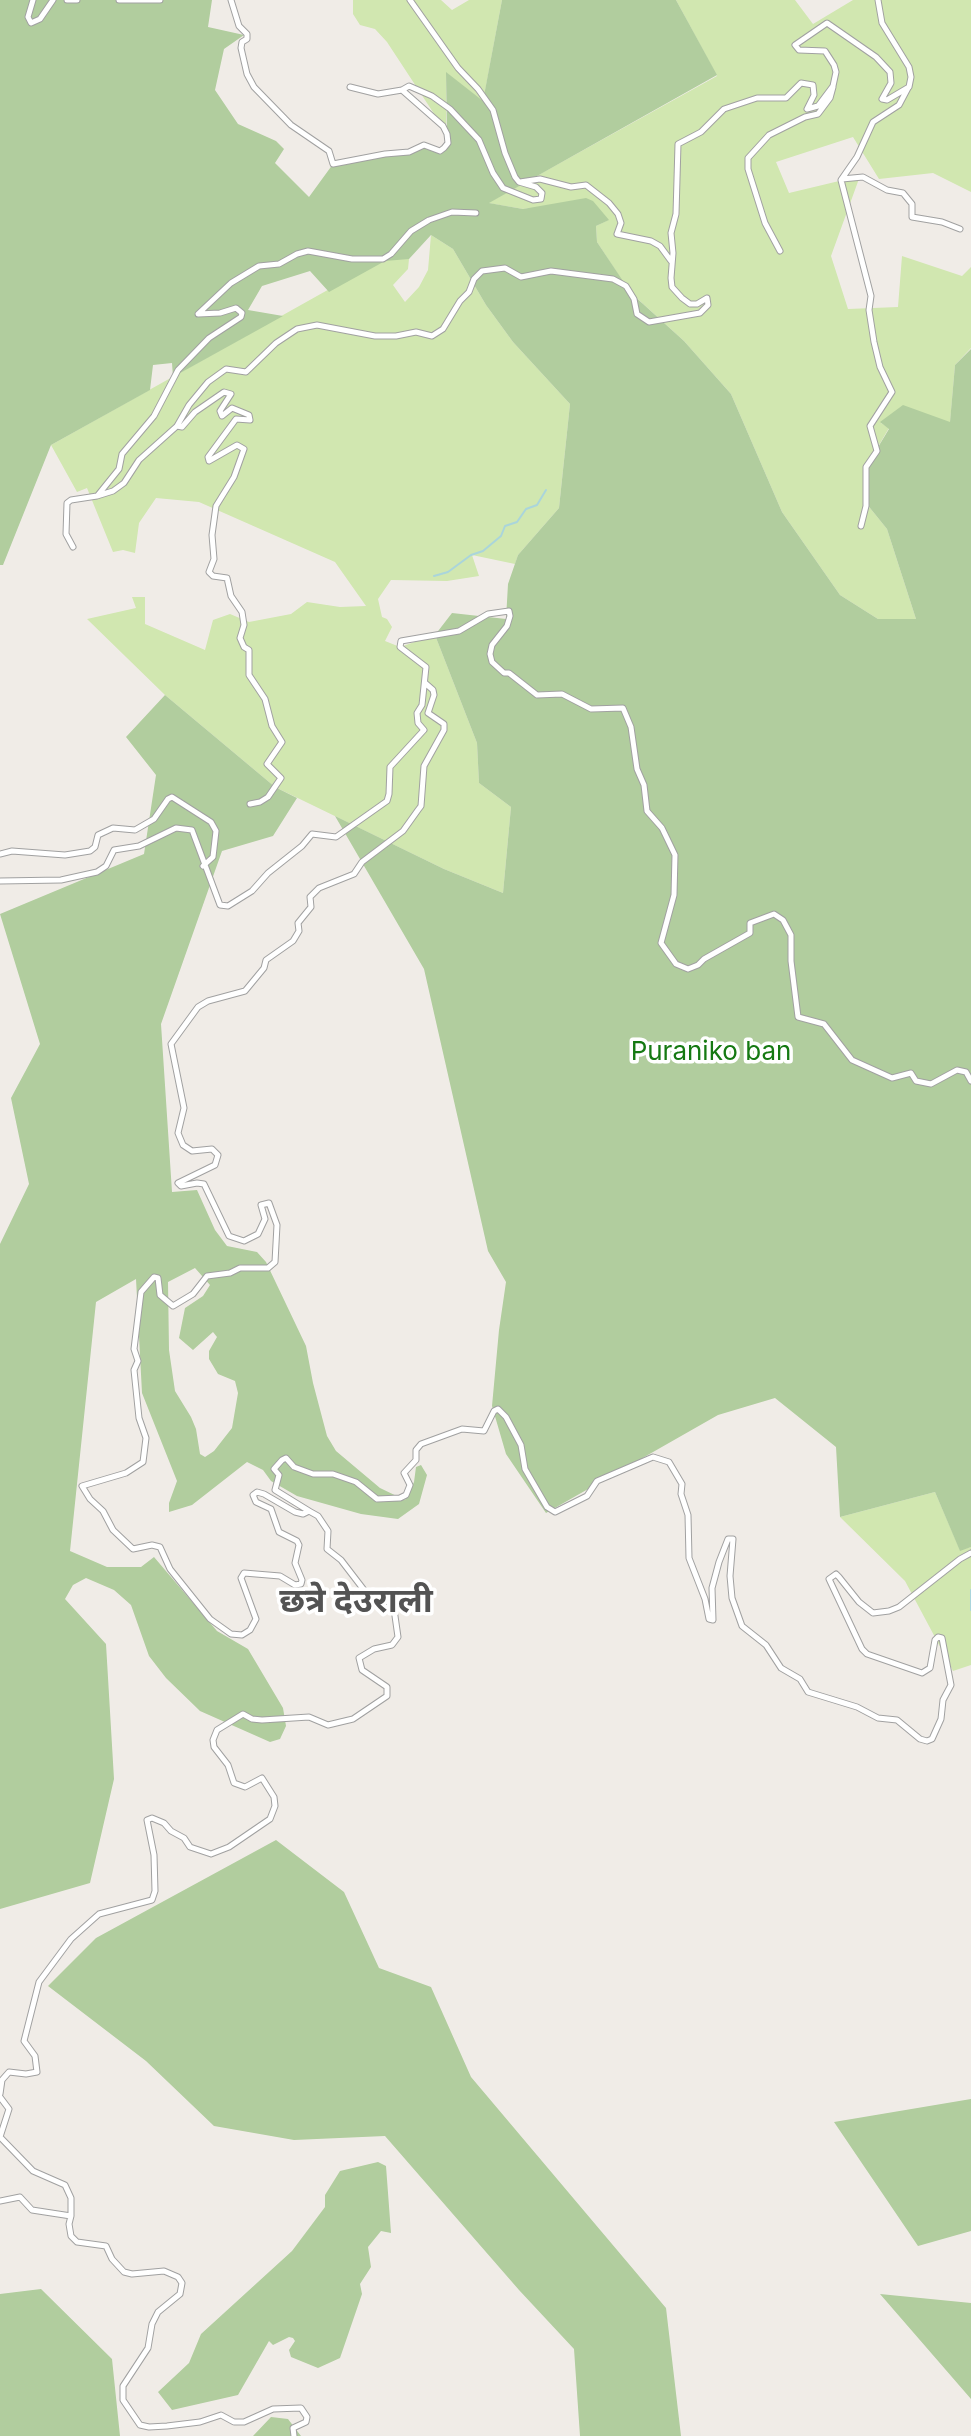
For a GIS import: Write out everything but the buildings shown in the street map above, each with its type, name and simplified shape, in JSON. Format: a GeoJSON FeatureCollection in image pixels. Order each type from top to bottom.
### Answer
{"type":"FeatureCollection","features":[{"type":"Feature","properties":{"kind":"street"},"geometry":{"type":"LineString","coordinates":[[33,0],[28,17],[31,23],[40,19],[53,0]]}},
{"type":"Feature","properties":{"kind":"street"},"geometry":{"type":"LineString","coordinates":[[67,0],[77,0]]}},
{"type":"Feature","properties":{"kind":"street"},"geometry":{"type":"LineString","coordinates":[[119,0],[160,0]]}},
{"type":"Feature","properties":{"kind":"street"},"geometry":{"type":"LineString","coordinates":[[231,0],[239,26],[247,34],[241,48],[247,74],[257,93],[291,125],[329,151],[333,164],[409,152],[424,145],[440,151],[444,148],[448,143],[443,126],[402,90]]}},
{"type":"Feature","properties":{"kind":"street"},"geometry":{"type":"LineString","coordinates":[[350,87],[378,94],[409,86],[418,88],[450,109],[479,140],[493,173],[508,191],[533,200],[541,199],[542,193],[536,187],[519,182],[515,177],[493,110],[458,68],[410,0]]}},
{"type":"Feature","properties":{"kind":"street"},"geometry":{"type":"LineString","coordinates":[[861,526],[866,506],[866,467],[877,451],[870,426],[892,392],[878,362],[870,321],[871,296],[841,180],[857,157],[873,122],[905,99],[911,77],[909,67],[882,23],[878,0]]}},
{"type":"Feature","properties":{"kind":"street"},"geometry":{"type":"LineString","coordinates":[[780,251],[765,223],[748,169],[748,158],[772,133],[818,114],[830,98],[836,72],[829,53],[818,49],[799,50],[795,45],[827,23],[876,57],[890,72],[891,83],[882,99],[887,100],[909,87]]}},
{"type":"Feature","properties":{"kind":"street"},"geometry":{"type":"LineString","coordinates":[[73,547],[66,534],[67,503],[113,491],[124,483],[139,460],[177,426],[208,382],[226,369],[246,372],[276,343],[297,329],[317,325],[375,336],[416,332],[432,336],[439,334],[482,271],[505,268],[521,277],[551,271],[613,279],[626,286],[634,299],[637,314],[649,322],[700,313],[709,301],[707,298],[690,304],[672,287],[671,233],[676,214],[678,144],[701,132],[724,109],[745,101],[786,98],[805,82],[813,85],[814,95],[807,106],[809,110],[818,106],[833,86]]}},
{"type":"Feature","properties":{"kind":"street"},"geometry":{"type":"LineString","coordinates":[[841,180],[863,177],[887,190],[903,193],[912,204],[912,217],[915,219],[942,222],[960,229]]}},
{"type":"Feature","properties":{"kind":"street"},"geometry":{"type":"LineString","coordinates":[[519,182],[540,179],[571,187],[586,185],[618,214],[621,223],[617,234],[651,241],[660,246],[671,261]]}},
{"type":"Feature","properties":{"kind":"street"},"geometry":{"type":"LineString","coordinates":[[97,496],[119,469],[122,454],[154,416],[178,370],[209,338],[241,317],[242,313],[236,308],[220,313],[198,314],[231,283],[259,266],[279,264],[308,251],[352,259],[383,259],[411,231],[429,220],[452,212],[476,213]]}},
{"type":"Feature","properties":{"kind":"street"},"geometry":{"type":"LineString","coordinates":[[177,426],[182,427],[195,412],[224,392],[231,394],[220,411],[222,416],[232,408],[249,415],[250,420],[236,419],[208,457],[209,461],[237,445],[244,449],[234,477],[216,506],[212,535],[214,559],[209,572],[213,576],[227,578],[231,596],[242,612],[244,625],[240,638],[249,650],[249,675],[265,699],[272,726],[282,742],[267,764],[281,778],[268,797],[250,804]]}},
{"type":"Feature","properties":{"kind":"street"},"geometry":{"type":"LineString","coordinates":[[0,881],[61,880],[97,872],[106,866],[114,850],[139,846],[176,828],[192,830],[220,905],[228,906],[252,891],[312,834],[336,837],[387,801],[390,767],[424,730],[418,723],[417,713],[422,705],[426,667],[400,647],[401,641],[459,631],[488,614],[509,611],[507,626],[492,645],[490,654],[492,662],[504,673],[509,673],[537,695],[562,694],[591,709],[623,708],[631,727],[647,811],[662,828],[675,855],[674,895],[661,943],[676,964],[688,969],[698,965],[750,933],[750,923],[774,914],[783,920],[791,935],[798,1017],[824,1024],[852,1060],[892,1078],[911,1073],[916,1081],[931,1084],[957,1070],[966,1072],[971,1081]]}},
{"type":"Feature","properties":{"kind":"street"},"geometry":{"type":"LineString","coordinates":[[309,1511],[303,1514],[295,1512],[264,1494],[257,1492],[253,1495],[256,1502],[271,1509],[279,1532],[297,1541],[295,1563],[302,1580],[301,1584],[295,1585],[280,1576],[244,1573],[241,1578],[256,1619],[250,1630],[242,1635],[231,1634],[210,1619],[170,1569],[160,1547],[152,1545],[133,1549],[113,1530],[103,1511],[82,1486],[126,1473],[143,1462],[146,1438],[139,1418],[134,1370],[138,1361],[134,1349],[141,1292],[154,1277],[158,1278],[160,1295],[173,1306],[193,1294],[207,1276],[230,1273],[240,1268],[268,1268],[275,1262],[277,1225],[269,1203],[261,1205],[265,1219],[258,1234],[244,1241],[229,1236],[204,1184],[181,1186],[178,1183],[215,1165],[218,1155],[212,1149],[192,1151],[183,1145],[178,1133],[184,1108],[171,1044],[198,1007],[208,1001],[245,991],[264,968],[266,960],[293,941],[299,931],[298,923],[311,907],[310,897],[319,888],[354,874],[362,862],[409,824],[421,806],[424,766],[444,730],[444,724],[428,713],[434,695],[425,683]]}},
{"type":"Feature","properties":{"kind":"street"},"geometry":{"type":"LineString","coordinates":[[0,854],[12,851],[65,855],[90,851],[95,847],[98,835],[113,828],[135,830],[154,819],[172,797],[211,822],[216,831],[213,857],[203,866]]}},
{"type":"Feature","properties":{"kind":"street"},"geometry":{"type":"LineString","coordinates":[[294,2436],[293,2428],[306,2422],[307,2417],[301,2408],[273,2409],[244,2422],[234,2422],[221,2415],[200,2422],[149,2427],[140,2425],[123,2400],[123,2386],[148,2348],[152,2324],[158,2312],[180,2294],[182,2283],[178,2277],[164,2271],[124,2272],[112,2259],[106,2246],[77,2242],[71,2236],[71,2198],[65,2185],[33,2171],[0,2137],[9,2109],[0,2096],[2,2080],[9,2072],[37,2072],[35,2056],[24,2041],[39,1982],[71,1939],[99,1914],[152,1900],[155,1891],[154,1855],[147,1820],[152,1818],[164,1823],[184,1838],[190,1847],[211,1854],[229,1847],[270,1819],[275,1806],[268,1788],[262,1778],[245,1787],[234,1783],[228,1765],[214,1747],[217,1730],[243,1714],[262,1720],[309,1717],[328,1725],[353,1719],[387,1696],[387,1687],[362,1670],[359,1658],[374,1649],[392,1645],[398,1637],[394,1609],[378,1606],[341,1560],[329,1551],[326,1546],[328,1531],[324,1523],[275,1490],[279,1475],[274,1469],[286,1458],[294,1467],[313,1474],[333,1474],[356,1482],[377,1499],[400,1498],[406,1495],[410,1485],[404,1473],[416,1460],[416,1450],[421,1444],[462,1429],[484,1431],[498,1409],[506,1417],[521,1445],[525,1469],[547,1507],[555,1512],[587,1496],[597,1481],[653,1457],[669,1462],[682,1484],[681,1494],[688,1515],[689,1558],[696,1583],[705,1599],[709,1619],[713,1620],[712,1588],[719,1562],[728,1539],[733,1539],[732,1598],[742,1626],[766,1645],[781,1668],[800,1679],[808,1692],[857,1707],[878,1718],[897,1720],[924,1741],[932,1739],[941,1719],[943,1700],[951,1685],[942,1638],[935,1640],[930,1668],[922,1673],[867,1654],[829,1579],[836,1574],[859,1602],[873,1613],[889,1611],[899,1607],[971,1553]]}},
{"type":"Feature","properties":{"kind":"street"},"geometry":{"type":"LineString","coordinates":[[0,2201],[20,2197],[32,2210],[71,2216]]}},
{"type":"Feature","properties":{"kind":"green space","name":"Puraniko ban"},"geometry":{"type":"Polygon","coordinates":[[[0,0],[212,0],[208,27],[244,35],[224,49],[215,90],[238,124],[276,141],[284,149],[275,163],[309,197],[333,164],[409,152],[424,145],[440,151],[447,143],[446,72],[483,101],[502,0],[676,0],[717,75],[489,203],[523,209],[586,198],[593,201],[609,220],[596,226],[597,242],[631,293],[684,341],[731,394],[782,512],[840,595],[878,619],[916,619],[887,529],[866,503],[866,467],[889,429],[880,422],[903,405],[950,422],[955,365],[971,349],[971,1547],[960,1551],[935,1492],[840,1517],[836,1447],[775,1398],[718,1415],[546,1513],[506,1454],[492,1406],[506,1282],[488,1251],[424,969],[335,816],[444,869],[503,893],[511,807],[479,783],[477,743],[435,635],[452,613],[506,619],[508,584],[518,555],[559,508],[570,404],[513,342],[486,305],[453,249],[431,235],[409,259],[385,261],[329,292],[310,271],[262,286],[248,310],[283,316],[173,377],[172,363],[153,365],[150,390],[51,445],[3,565],[0,565],[0,0]]]}},
{"type":"Feature","properties":{"kind":"green space"},"geometry":{"type":"Polygon","coordinates":[[[353,0],[441,0],[452,10],[469,0],[502,0],[483,102],[446,73],[446,132],[387,42],[375,29],[360,25],[353,14],[353,0]]]}},
{"type":"Feature","properties":{"kind":"green space"},"geometry":{"type":"Polygon","coordinates":[[[676,0],[795,0],[813,24],[853,0],[971,0],[971,192],[933,173],[879,179],[853,137],[776,162],[789,193],[860,176],[831,256],[848,309],[898,307],[902,256],[962,276],[971,267],[971,348],[955,365],[950,423],[881,423],[889,428],[866,467],[866,503],[887,529],[916,619],[878,619],[840,595],[782,512],[731,394],[684,341],[629,291],[597,242],[596,226],[608,220],[542,207],[523,209],[488,203],[717,76],[676,0]]]}},
{"type":"Feature","properties":{"kind":"green space"},"geometry":{"type":"Polygon","coordinates":[[[431,235],[453,249],[486,305],[513,342],[570,404],[559,508],[518,555],[515,564],[472,555],[479,576],[447,581],[391,580],[378,599],[382,617],[392,627],[385,641],[400,647],[435,635],[477,743],[479,783],[511,807],[503,893],[444,869],[275,787],[165,695],[87,619],[136,608],[132,597],[145,597],[145,624],[205,650],[213,620],[230,614],[249,622],[291,614],[307,602],[340,607],[366,606],[335,562],[199,502],[156,498],[139,523],[135,553],[123,550],[113,552],[87,488],[77,492],[51,445],[383,259],[409,259],[408,269],[393,285],[405,302],[419,287],[428,270],[431,235]]]}},
{"type":"Feature","properties":{"kind":"green space"},"geometry":{"type":"Polygon","coordinates":[[[165,695],[275,787],[297,798],[273,836],[222,851],[161,1024],[172,1192],[197,1190],[215,1230],[227,1246],[257,1252],[266,1262],[306,1346],[327,1436],[336,1451],[380,1488],[405,1500],[414,1482],[416,1467],[421,1465],[427,1475],[419,1504],[398,1519],[361,1514],[297,1496],[247,1462],[192,1505],[169,1512],[177,1481],[142,1393],[136,1279],[96,1302],[70,1551],[107,1567],[141,1567],[154,1557],[217,1631],[248,1649],[283,1708],[286,1726],[280,1739],[270,1742],[200,1711],[166,1678],[149,1656],[131,1605],[114,1590],[86,1578],[73,1585],[65,1599],[106,1644],[114,1779],[90,1883],[0,1909],[0,1244],[29,1184],[11,1098],[40,1044],[0,914],[144,854],[156,775],[126,737],[165,695]],[[195,1268],[168,1282],[169,1350],[175,1391],[191,1417],[200,1454],[205,1457],[214,1451],[232,1428],[238,1393],[235,1381],[218,1374],[209,1359],[209,1351],[217,1337],[213,1332],[193,1350],[179,1338],[185,1308],[203,1296],[210,1285],[195,1268]]]}},
{"type":"Feature","properties":{"kind":"green space"},"geometry":{"type":"Polygon","coordinates":[[[935,1492],[960,1550],[971,1547],[971,1665],[953,1671],[905,1581],[840,1517],[935,1492]]]}},
{"type":"Feature","properties":{"kind":"green space"},"geometry":{"type":"Polygon","coordinates":[[[276,1840],[344,1892],[379,1968],[431,1987],[471,2077],[666,2308],[681,2436],[580,2436],[574,2349],[385,2136],[294,2140],[214,2126],[146,2061],[48,1986],[96,1938],[276,1840]]]}},
{"type":"Feature","properties":{"kind":"green space"},"geometry":{"type":"Polygon","coordinates":[[[971,2099],[971,2231],[918,2246],[834,2122],[971,2099]]]}},
{"type":"Feature","properties":{"kind":"green space"},"geometry":{"type":"Polygon","coordinates":[[[378,2162],[386,2166],[391,2233],[381,2231],[368,2247],[371,2267],[360,2284],[362,2294],[340,2358],[318,2368],[291,2357],[289,2350],[295,2341],[293,2338],[273,2345],[269,2341],[238,2395],[172,2410],[158,2392],[189,2363],[201,2334],[292,2251],[325,2207],[325,2195],[340,2171],[378,2162]]]}},
{"type":"Feature","properties":{"kind":"green space"},"geometry":{"type":"Polygon","coordinates":[[[41,2289],[112,2359],[120,2436],[0,2436],[0,2294],[41,2289]]]}},
{"type":"Feature","properties":{"kind":"green space"},"geometry":{"type":"Polygon","coordinates":[[[880,2294],[971,2303],[971,2399],[880,2294]]]}},
{"type":"Feature","properties":{"kind":"green space"},"geometry":{"type":"Polygon","coordinates":[[[271,2417],[288,2419],[301,2436],[253,2436],[271,2417]]]}},
{"type":"Feature","properties":{"kind":"waterway"},"geometry":{"type":"LineString","coordinates":[[434,576],[448,572],[471,555],[483,551],[501,536],[505,526],[517,522],[526,509],[537,505],[546,490]]}},
{"type":"Feature","properties":{"kind":"waterway"},"geometry":{"type":"LineString","coordinates":[[971,1590],[971,1610]]}},
{"type":"Feature","properties":{"kind":"district","name":"छत्रे देउराली"},"geometry":{"type":"Point","coordinates":[356,1602]}}]}
